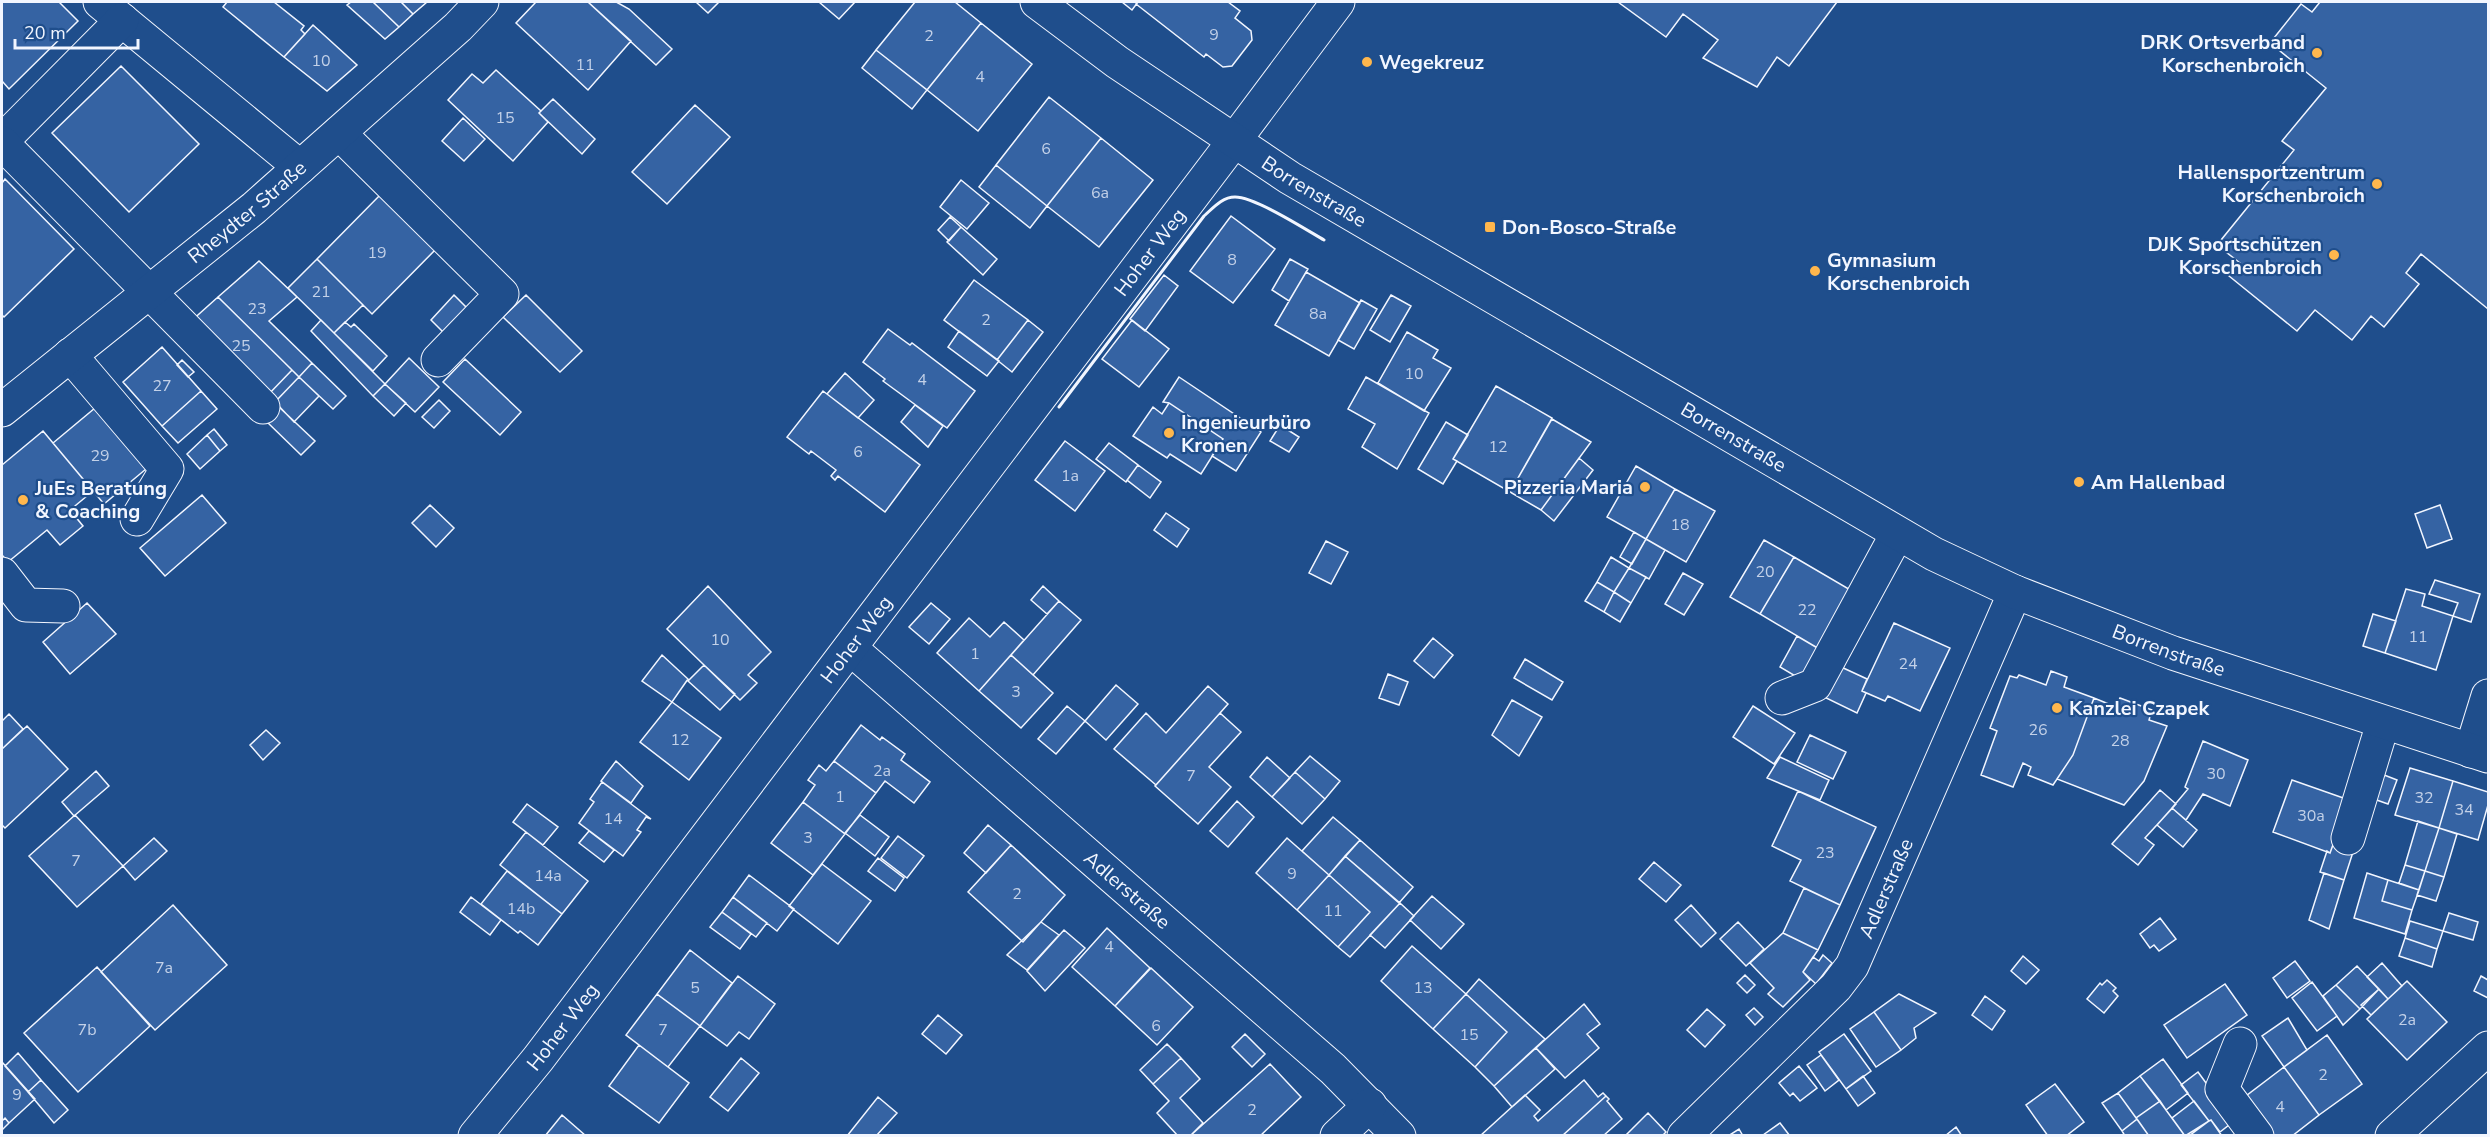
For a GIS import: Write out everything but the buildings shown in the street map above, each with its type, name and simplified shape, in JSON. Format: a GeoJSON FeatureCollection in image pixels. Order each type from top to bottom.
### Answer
{"type":"FeatureCollection","features":[{"type":"Feature","properties":{"kind":"street","name":"Rheydter Straße"},"geometry":{"type":"LineString","coordinates":[[2,410],[254,208],[458,27],[482,2]]}},
{"type":"Feature","properties":{"kind":"street","name":"Borrenstraße"},"geometry":{"type":"LineString","coordinates":[[1037,2],[1118,62],[1234,141],[1351,215],[1897,534],[2015,592],[2173,652],[2480,754]]}},
{"type":"Feature","properties":{"kind":"street"},"geometry":{"type":"LineString","coordinates":[[1234,141],[1338,2]]}},
{"type":"Feature","properties":{"kind":"street"},"geometry":{"type":"LineString","coordinates":[[262,407],[2,142],[111,11],[300,167]]}},
{"type":"Feature","properties":{"kind":"street"},"geometry":{"type":"LineString","coordinates":[[339,133],[502,294],[438,360]]}},
{"type":"Feature","properties":{"kind":"street","name":"Hoher Weg"},"geometry":{"type":"LineString","coordinates":[[475,1136],[538,1059],[1234,141]]}},
{"type":"Feature","properties":{"kind":"street"},"geometry":{"type":"LineString","coordinates":[[70,355],[167,469],[137,519]]}},
{"type":"Feature","properties":{"kind":"street"},"geometry":{"type":"LineString","coordinates":[[1782,698],[1815,685],[1897,534]]}},
{"type":"Feature","properties":{"kind":"street"},"geometry":{"type":"LineString","coordinates":[[2,574],[26,605],[63,606]]}},
{"type":"Feature","properties":{"kind":"street","name":"Adlerstraße"},"geometry":{"type":"LineString","coordinates":[[1684,1136],[1836,987],[1852,966],[2015,592]]}},
{"type":"Feature","properties":{"kind":"street","name":"Adlerstraße"},"geometry":{"type":"LineString","coordinates":[[849,648],[1333,1069],[1399,1136]]}},
{"type":"Feature","properties":{"kind":"street"},"geometry":{"type":"LineString","coordinates":[[2480,754],[2488,696]]}},
{"type":"Feature","properties":{"kind":"street"},"geometry":{"type":"LineString","coordinates":[[2348,838],[2383,723]]}},
{"type":"Feature","properties":{"kind":"street"},"geometry":{"type":"LineString","coordinates":[[2240,1044],[2222,1089],[2257,1136]]}},
{"type":"Feature","properties":{"kind":"street"},"geometry":{"type":"LineString","coordinates":[[2392,1136],[2488,1048]]}},
{"type":"Feature","properties":{"kind":"street"},"geometry":{"type":"LineString","coordinates":[[1337,1136],[1370,1105]]}},
{"type":"Feature","properties":{"kind":"wall"},"geometry":{"type":"LineString","coordinates":[[1059,407],[1204,216],[1214,206],[1230,197],[1244,198],[1280,214],[1324,240]]}},
{"type":"Feature","properties":{"kind":"place","name":"DRK Ortsverband Korschenbroich"},"geometry":{"type":"Point","coordinates":[2317,53]}},
{"type":"Feature","properties":{"kind":"place","name":"Wegekreuz"},"geometry":{"type":"Point","coordinates":[1367,62]}},
{"type":"Feature","properties":{"kind":"place","name":"Hallensportzentrum Korschenbroich"},"geometry":{"type":"Point","coordinates":[2377,184]}},
{"type":"Feature","properties":{"kind":"place","name":"Don-Bosco-Straße"},"geometry":{"type":"Point","coordinates":[1490,227]}},
{"type":"Feature","properties":{"kind":"place","name":"DJK Sportschützen Korschenbroich"},"geometry":{"type":"Point","coordinates":[2334,255]}},
{"type":"Feature","properties":{"kind":"place","name":"Gymnasium Korschenbroich"},"geometry":{"type":"Point","coordinates":[1815,271]}},
{"type":"Feature","properties":{"kind":"place","name":"Ingenieurbüro Kronen"},"geometry":{"type":"Point","coordinates":[1169,433]}},
{"type":"Feature","properties":{"kind":"place","name":"Am Hallenbad"},"geometry":{"type":"Point","coordinates":[2079,482]}},
{"type":"Feature","properties":{"kind":"place","name":"Pizzeria Maria"},"geometry":{"type":"Point","coordinates":[1645,487]}},
{"type":"Feature","properties":{"kind":"place","name":"JuEs Beratung & Coaching"},"geometry":{"type":"Point","coordinates":[23,500]}},
{"type":"Feature","properties":{"kind":"place","name":"Kanzlei Czapek"},"geometry":{"type":"Point","coordinates":[2057,708]}}]}
